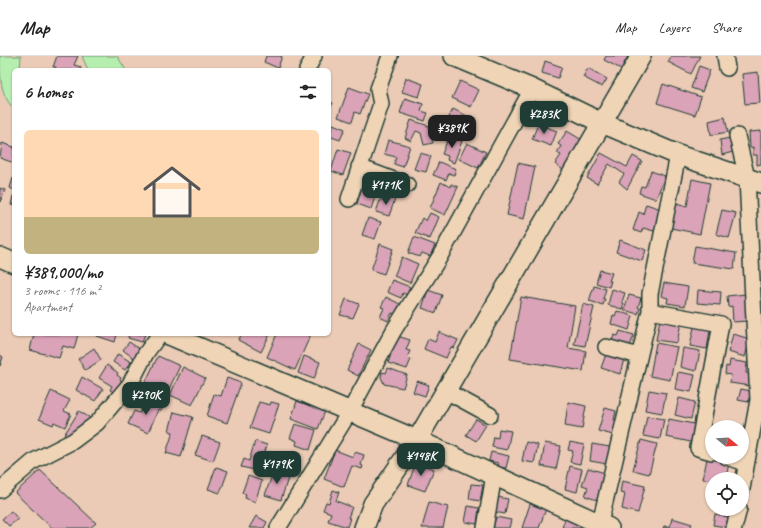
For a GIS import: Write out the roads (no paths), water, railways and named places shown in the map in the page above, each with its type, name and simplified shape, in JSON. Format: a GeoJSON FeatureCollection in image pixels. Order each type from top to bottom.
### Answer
{"type":"FeatureCollection","features":[{"type":"Feature","properties":{"kind":"street"},"geometry":{"type":"LineString","coordinates":[[307,68],[314,56]]}},
{"type":"Feature","properties":{"kind":"street"},"geometry":{"type":"LineString","coordinates":[[349,199],[381,104],[378,89],[390,56]]}},
{"type":"Feature","properties":{"kind":"street"},"geometry":{"type":"LineString","coordinates":[[454,56],[532,89],[602,123],[678,155],[754,181]]}},
{"type":"Feature","properties":{"kind":"street"},"geometry":{"type":"LineString","coordinates":[[364,528],[373,504],[417,440],[641,56]]}},
{"type":"Feature","properties":{"kind":"street"},"geometry":{"type":"LineString","coordinates":[[278,528],[350,411],[394,330],[438,258],[532,89]]}},
{"type":"Feature","properties":{"kind":"street"},"geometry":{"type":"LineString","coordinates":[[737,136],[754,181],[758,400],[749,447]]}},
{"type":"Feature","properties":{"kind":"street"},"geometry":{"type":"LineString","coordinates":[[172,336],[417,440],[604,526],[639,356],[650,312],[650,294],[678,155]]}},
{"type":"Feature","properties":{"kind":"street"},"geometry":{"type":"LineString","coordinates":[[359,167],[407,185]]}},
{"type":"Feature","properties":{"kind":"street"},"geometry":{"type":"LineString","coordinates":[[0,257],[12,262]]}},
{"type":"Feature","properties":{"kind":"street"},"geometry":{"type":"LineString","coordinates":[[650,312],[721,324],[698,448],[705,450]]}},
{"type":"Feature","properties":{"kind":"street"},"geometry":{"type":"LineString","coordinates":[[0,490],[34,461],[73,441],[97,423],[130,384],[146,353],[159,336]]}},
{"type":"Feature","properties":{"kind":"street"},"geometry":{"type":"LineString","coordinates":[[606,347],[639,356]]}},
{"type":"Feature","properties":{"kind":"street"},"geometry":{"type":"LineString","coordinates":[[446,391],[490,416]]}},
{"type":"Feature","properties":{"kind":"street"},"geometry":{"type":"LineString","coordinates":[[485,528],[494,475]]}},
{"type":"Feature","properties":{"kind":"street"},"geometry":{"type":"LineString","coordinates":[[734,528],[737,516]]}}]}
